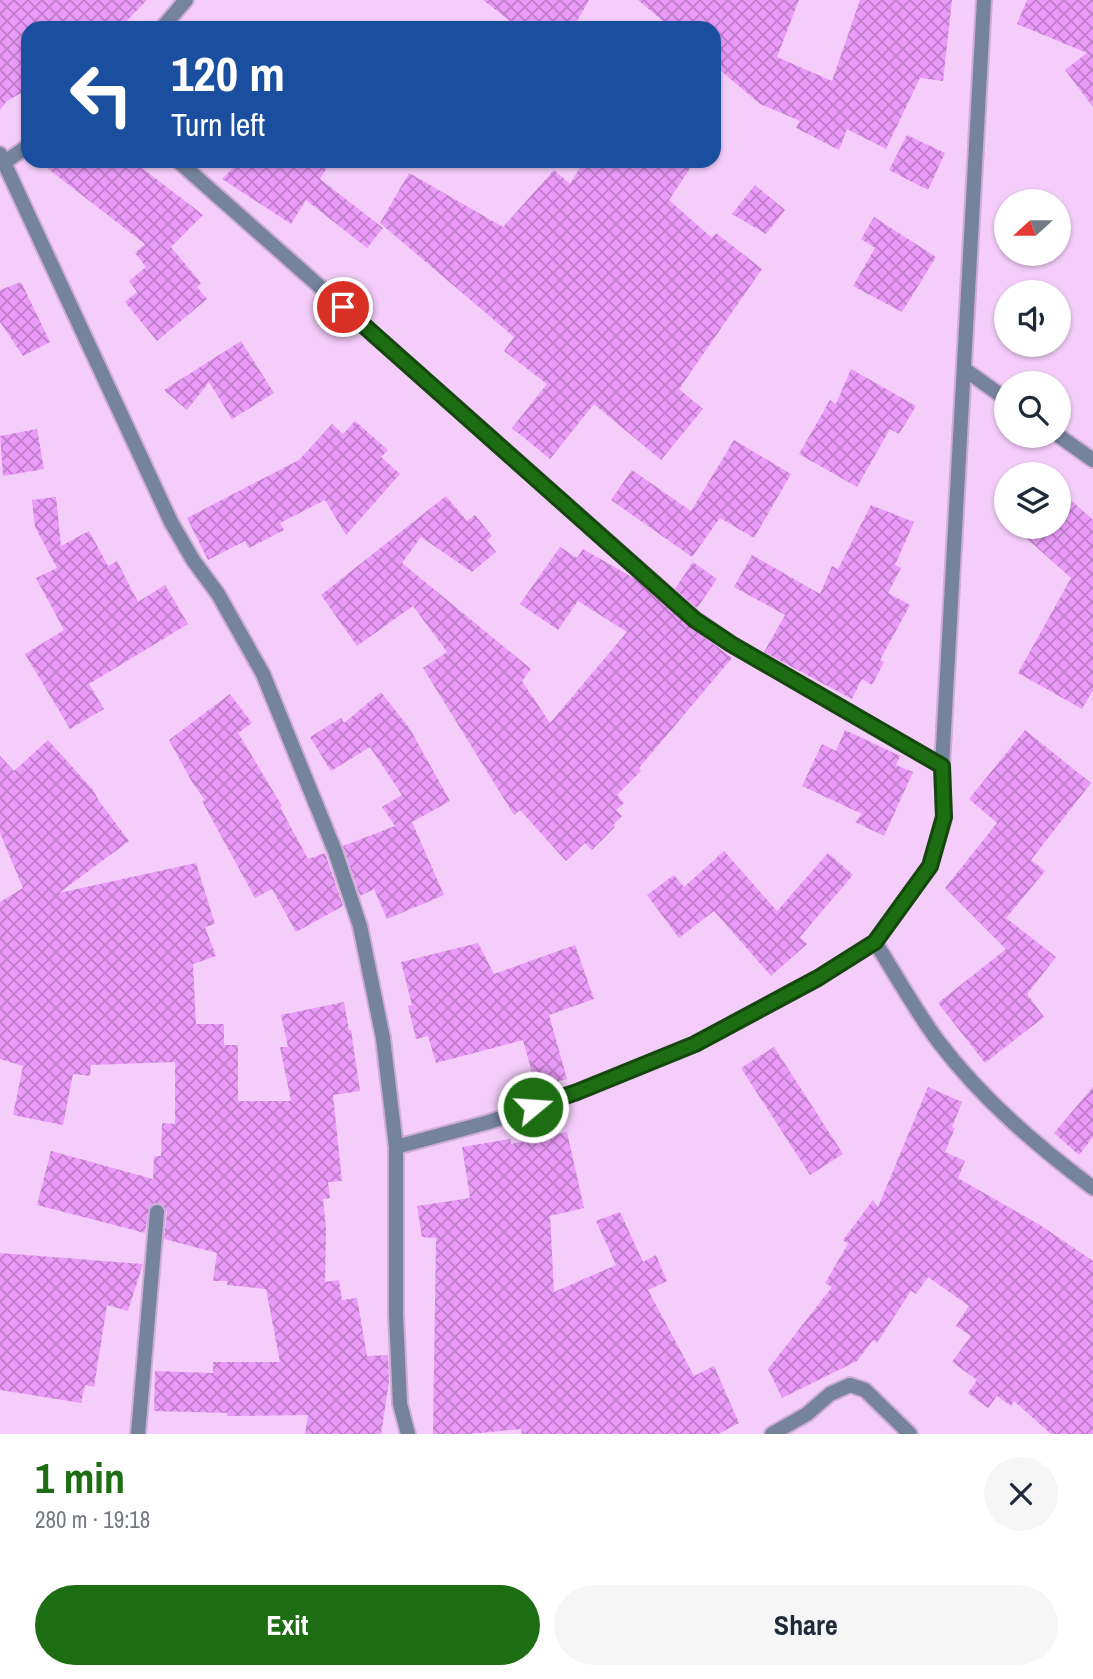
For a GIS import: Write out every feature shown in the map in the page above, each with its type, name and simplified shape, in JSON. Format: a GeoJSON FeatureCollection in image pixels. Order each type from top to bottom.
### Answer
{"type":"FeatureCollection","features":[{"type":"Feature","properties":{"kind":"street"},"geometry":{"type":"LineString","coordinates":[[168,21],[186,0]]}},
{"type":"Feature","properties":{"kind":"street"},"geometry":{"type":"LineString","coordinates":[[396,1147],[489,1122],[577,1092],[695,1044],[818,978],[875,942],[930,866],[944,817],[942,766],[984,0]]}},
{"type":"Feature","properties":{"kind":"street"},"geometry":{"type":"LineString","coordinates":[[21,149],[2,158],[160,498],[193,560],[218,594],[263,674],[335,850],[360,926],[383,1038],[396,1147],[396,1315],[400,1404],[408,1434]]}},
{"type":"Feature","properties":{"kind":"street"},"geometry":{"type":"LineString","coordinates":[[186,168],[695,620],[731,644],[942,766]]}},
{"type":"Feature","properties":{"kind":"street"},"geometry":{"type":"LineString","coordinates":[[964,369],[994,390]]}},
{"type":"Feature","properties":{"kind":"street"},"geometry":{"type":"LineString","coordinates":[[1071,444],[1093,460]]}},
{"type":"Feature","properties":{"kind":"street"},"geometry":{"type":"LineString","coordinates":[[875,942],[937,1040],[985,1097],[1049,1156],[1093,1188]]}},
{"type":"Feature","properties":{"kind":"street"},"geometry":{"type":"LineString","coordinates":[[138,1434],[157,1212]]}},
{"type":"Feature","properties":{"kind":"street"},"geometry":{"type":"LineString","coordinates":[[772,1434],[807,1414],[830,1394],[850,1385],[865,1390],[909,1434]]}},
{"type":"Feature","properties":{"kind":"building"},"geometry":{"type":"Polygon","coordinates":[[[0,0],[147,0],[127,21],[21,21],[21,93],[7,101],[0,110],[0,0]]]}},
{"type":"Feature","properties":{"kind":"building"},"geometry":{"type":"Polygon","coordinates":[[[483,0],[589,0],[577,21],[510,21],[483,0]]]}},
{"type":"Feature","properties":{"kind":"building"},"geometry":{"type":"Polygon","coordinates":[[[638,0],[799,0],[777,57],[832,81],[860,0],[952,0],[943,81],[920,78],[886,149],[847,129],[839,150],[796,128],[800,121],[760,104],[721,71],[721,21],[663,21],[638,0]]]}},
{"type":"Feature","properties":{"kind":"building"},"geometry":{"type":"Polygon","coordinates":[[[1027,0],[1093,0],[1093,107],[1065,70],[1087,53],[1017,24],[1027,0]]]}},
{"type":"Feature","properties":{"kind":"building"},"geometry":{"type":"Polygon","coordinates":[[[907,135],[945,153],[928,190],[889,170],[907,135]]]}},
{"type":"Feature","properties":{"kind":"building"},"geometry":{"type":"Polygon","coordinates":[[[47,168],[142,168],[203,215],[171,247],[201,283],[197,287],[207,299],[157,341],[125,302],[137,292],[129,281],[146,267],[135,253],[145,244],[47,168]]]}},
{"type":"Feature","properties":{"kind":"building"},"geometry":{"type":"Polygon","coordinates":[[[233,168],[327,168],[320,179],[383,228],[367,248],[306,200],[291,224],[222,179],[233,168]]]}},
{"type":"Feature","properties":{"kind":"building"},"geometry":{"type":"Polygon","coordinates":[[[580,168],[690,168],[669,200],[712,238],[716,233],[762,269],[679,389],[703,409],[661,460],[594,404],[550,459],[512,428],[547,384],[504,351],[514,337],[380,223],[409,173],[503,227],[554,170],[570,184],[580,168]]]}},
{"type":"Feature","properties":{"kind":"building"},"geometry":{"type":"Polygon","coordinates":[[[755,185],[785,210],[766,234],[732,214],[755,185]]]}},
{"type":"Feature","properties":{"kind":"building"},"geometry":{"type":"Polygon","coordinates":[[[874,217],[936,257],[902,312],[853,286],[875,248],[861,239],[874,217]]]}},
{"type":"Feature","properties":{"kind":"building"},"geometry":{"type":"Polygon","coordinates":[[[21,282],[50,342],[23,356],[0,322],[0,290],[21,282]]]}},
{"type":"Feature","properties":{"kind":"building"},"geometry":{"type":"Polygon","coordinates":[[[241,341],[274,393],[232,419],[209,382],[187,410],[164,390],[241,341]]]}},
{"type":"Feature","properties":{"kind":"building"},"geometry":{"type":"Polygon","coordinates":[[[851,369],[916,406],[899,434],[890,429],[857,487],[799,454],[830,400],[836,404],[851,369]]]}},
{"type":"Feature","properties":{"kind":"building"},"geometry":{"type":"Polygon","coordinates":[[[355,421],[388,450],[381,457],[400,474],[346,535],[325,500],[280,523],[284,530],[249,548],[245,541],[208,560],[187,518],[299,460],[332,424],[343,434],[355,421]]]}},
{"type":"Feature","properties":{"kind":"building"},"geometry":{"type":"Polygon","coordinates":[[[37,429],[44,469],[3,476],[0,436],[37,429]]]}},
{"type":"Feature","properties":{"kind":"building"},"geometry":{"type":"Polygon","coordinates":[[[734,440],[791,474],[754,538],[720,518],[692,557],[611,500],[632,470],[691,511],[734,440]]]}},
{"type":"Feature","properties":{"kind":"building"},"geometry":{"type":"Polygon","coordinates":[[[446,496],[467,521],[475,515],[492,536],[487,540],[496,552],[472,572],[421,537],[402,563],[531,669],[522,681],[550,723],[627,632],[578,601],[558,630],[520,604],[560,547],[577,558],[583,549],[637,580],[689,626],[732,658],[639,768],[641,771],[617,795],[624,803],[616,810],[622,816],[613,825],[615,827],[592,850],[585,843],[566,861],[520,810],[514,815],[423,668],[447,652],[413,606],[357,646],[321,595],[446,496]]]}},
{"type":"Feature","properties":{"kind":"building"},"geometry":{"type":"Polygon","coordinates":[[[56,497],[61,546],[89,531],[108,566],[117,561],[138,602],[165,585],[188,624],[89,684],[104,709],[70,729],[25,654],[64,630],[36,578],[57,568],[35,527],[32,500],[56,497]]]}},
{"type":"Feature","properties":{"kind":"building"},"geometry":{"type":"Polygon","coordinates":[[[1071,500],[1093,520],[1093,690],[1082,709],[1018,673],[1071,578],[1027,539],[1071,539],[1071,500]]]}},
{"type":"Feature","properties":{"kind":"building"},"geometry":{"type":"Polygon","coordinates":[[[871,505],[914,522],[895,565],[901,568],[888,593],[910,605],[880,660],[884,662],[872,685],[862,679],[852,699],[764,652],[785,615],[734,587],[752,555],[820,594],[832,566],[838,569],[871,505]]]}},
{"type":"Feature","properties":{"kind":"building"},"geometry":{"type":"Polygon","coordinates":[[[693,562],[717,579],[697,608],[675,589],[693,562]]]}},
{"type":"Feature","properties":{"kind":"building"},"geometry":{"type":"Polygon","coordinates":[[[381,692],[410,729],[450,801],[412,822],[444,895],[387,919],[374,889],[360,896],[343,846],[395,826],[382,807],[402,795],[370,747],[331,771],[310,737],[341,718],[344,723],[381,692]]]}},
{"type":"Feature","properties":{"kind":"building"},"geometry":{"type":"Polygon","coordinates":[[[230,694],[252,723],[238,733],[282,806],[280,807],[308,859],[325,853],[343,906],[296,932],[272,889],[255,898],[202,801],[205,800],[169,740],[230,694]]]}},
{"type":"Feature","properties":{"kind":"building"},"geometry":{"type":"Polygon","coordinates":[[[845,730],[900,756],[896,765],[913,772],[884,836],[855,822],[862,814],[802,786],[822,744],[836,751],[845,730]]]}},
{"type":"Feature","properties":{"kind":"building"},"geometry":{"type":"Polygon","coordinates":[[[1025,730],[1091,783],[1031,860],[1045,871],[1006,918],[1056,957],[1027,994],[1044,1017],[985,1063],[938,1003],[1006,949],[945,888],[997,823],[969,799],[1025,730]]]}},
{"type":"Feature","properties":{"kind":"building"},"geometry":{"type":"Polygon","coordinates":[[[48,740],[93,790],[129,841],[59,893],[196,863],[215,924],[205,927],[216,956],[193,964],[196,1024],[224,1024],[224,1045],[238,1045],[238,1101],[291,1101],[280,1047],[288,1047],[281,1015],[344,1002],[360,1091],[333,1095],[342,1181],[328,1182],[330,1198],[323,1199],[326,1228],[325,1282],[339,1280],[342,1300],[357,1298],[367,1356],[388,1355],[389,1382],[381,1434],[305,1434],[308,1415],[227,1416],[227,1413],[154,1411],[155,1371],[213,1373],[213,1362],[280,1362],[266,1289],[213,1281],[217,1253],[164,1239],[167,1212],[162,1204],[154,1203],[149,1207],[145,1233],[37,1205],[51,1151],[153,1179],[154,1156],[161,1156],[162,1123],[175,1124],[175,1062],[91,1065],[90,1076],[73,1074],[63,1125],[13,1115],[23,1066],[0,1059],[0,902],[23,888],[0,833],[0,756],[14,771],[48,740]]]}},
{"type":"Feature","properties":{"kind":"building"},"geometry":{"type":"Polygon","coordinates":[[[724,851],[777,911],[828,853],[853,875],[800,937],[807,944],[771,976],[714,911],[679,938],[647,895],[674,875],[684,887],[724,851]]]}},
{"type":"Feature","properties":{"kind":"building"},"geometry":{"type":"Polygon","coordinates":[[[478,943],[494,974],[575,945],[594,999],[549,1015],[567,1079],[536,1087],[523,1040],[436,1063],[428,1036],[416,1039],[408,1006],[412,1005],[401,962],[478,943]]]}},
{"type":"Feature","properties":{"kind":"building"},"geometry":{"type":"Polygon","coordinates":[[[774,1047],[843,1154],[810,1175],[741,1068],[774,1047]]]}},
{"type":"Feature","properties":{"kind":"building"},"geometry":{"type":"Polygon","coordinates":[[[928,1087],[962,1102],[945,1152],[965,1161],[958,1178],[1040,1225],[1093,1261],[1093,1434],[1051,1434],[1014,1401],[1011,1406],[997,1396],[988,1408],[968,1393],[977,1380],[952,1362],[971,1336],[956,1326],[969,1306],[928,1277],[916,1294],[911,1291],[877,1343],[873,1340],[857,1361],[782,1398],[768,1369],[832,1287],[825,1283],[848,1244],[843,1240],[873,1200],[878,1207],[928,1087]]]}},
{"type":"Feature","properties":{"kind":"building"},"geometry":{"type":"Polygon","coordinates":[[[1093,1087],[1093,1137],[1079,1155],[1054,1133],[1093,1087]]]}},
{"type":"Feature","properties":{"kind":"building"},"geometry":{"type":"Polygon","coordinates":[[[567,1132],[584,1208],[550,1216],[554,1292],[616,1265],[596,1221],[620,1212],[643,1262],[656,1255],[667,1281],[648,1290],[694,1376],[714,1366],[739,1423],[718,1434],[522,1434],[521,1429],[433,1434],[436,1238],[422,1237],[417,1206],[470,1198],[462,1147],[510,1139],[511,1144],[567,1132]]]}},
{"type":"Feature","properties":{"kind":"building"},"geometry":{"type":"Polygon","coordinates":[[[0,1253],[143,1264],[128,1311],[107,1305],[94,1387],[85,1385],[81,1403],[0,1390],[0,1253]]]}},
{"type":"Feature","properties":{"kind":"route"},"geometry":{"type":"LineString","coordinates":[[343,307],[695,620],[731,644],[942,766],[944,817],[930,866],[875,942],[818,978],[695,1044],[533,1107]]}}]}
